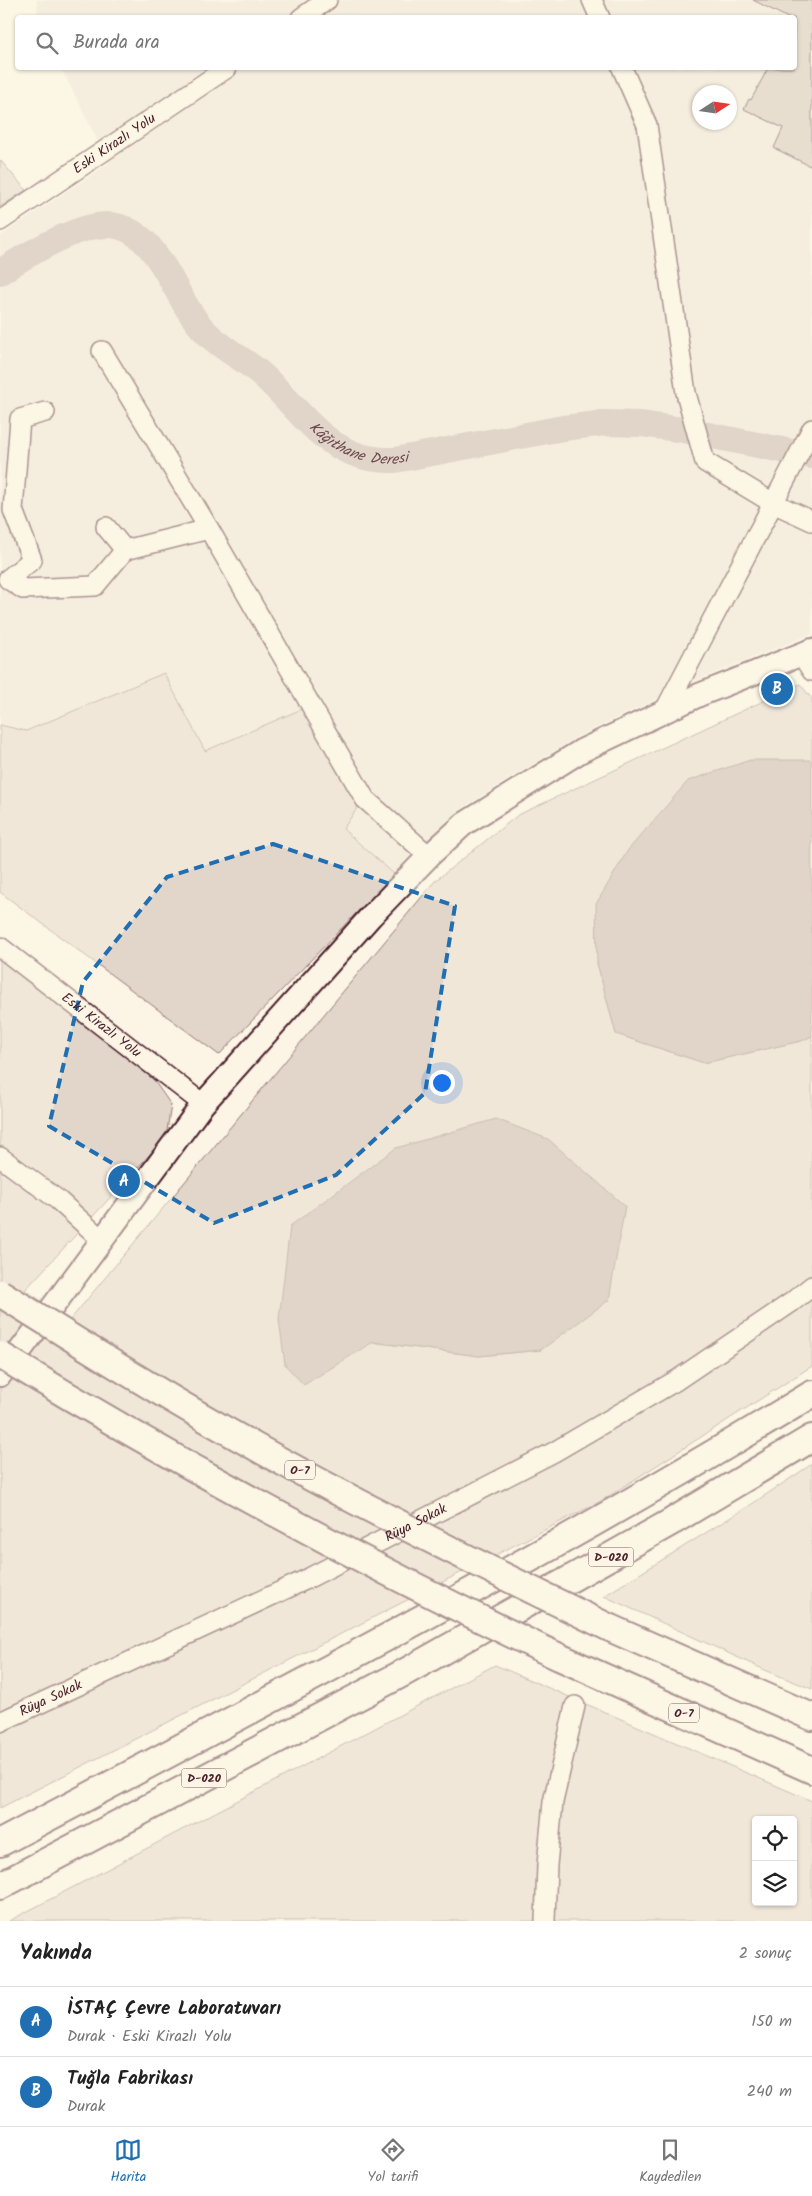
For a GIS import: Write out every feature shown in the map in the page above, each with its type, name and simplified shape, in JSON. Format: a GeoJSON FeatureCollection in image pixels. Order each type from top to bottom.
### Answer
{"type":"FeatureCollection","features":[{"type":"Feature","properties":{"kind":"highway","name":"O-7"},"geometry":{"type":"LineString","coordinates":[[0,1293],[108,1361],[237,1437],[428,1538],[610,1628],[812,1717]]}},
{"type":"Feature","properties":{"kind":"highway","name":"O-7"},"geometry":{"type":"LineString","coordinates":[[0,1355],[71,1398],[277,1515],[435,1598],[557,1656],[812,1770]]}},
{"type":"Feature","properties":{"kind":"highway","name":"D-020"},"geometry":{"type":"LineString","coordinates":[[0,1843],[351,1657],[603,1519],[812,1394]]}},
{"type":"Feature","properties":{"kind":"highway","name":"D-020"},"geometry":{"type":"LineString","coordinates":[[0,1886],[416,1666],[665,1526],[812,1438]]}},
{"type":"Feature","properties":{"kind":"highway"},"geometry":{"type":"LineString","coordinates":[[0,1827],[59,1794],[96,1777],[129,1765],[161,1758]]}},
{"type":"Feature","properties":{"kind":"main road"},"geometry":{"type":"LineString","coordinates":[[0,1375],[14,1359],[203,1104],[371,916],[429,856],[464,824],[573,756],[698,695],[808,658]]}},
{"type":"Feature","properties":{"kind":"street"},"geometry":{"type":"LineString","coordinates":[[306,15],[327,0]]}},
{"type":"Feature","properties":{"kind":"street"},"geometry":{"type":"LineString","coordinates":[[592,0],[599,15]]}},
{"type":"Feature","properties":{"kind":"street","name":"Eski Kirazlı Yolu"},"geometry":{"type":"LineString","coordinates":[[0,221],[224,70]]}},
{"type":"Feature","properties":{"kind":"street"},"geometry":{"type":"LineString","coordinates":[[623,70],[647,125],[686,393],[705,462],[773,503],[812,521]]}},
{"type":"Feature","properties":{"kind":"street"},"geometry":{"type":"LineString","coordinates":[[102,351],[209,528],[365,798],[429,856]]}},
{"type":"Feature","properties":{"kind":"street"},"geometry":{"type":"LineString","coordinates":[[45,412],[20,419],[13,510],[32,560],[8,579],[24,589],[95,586],[125,550],[209,528]]}},
{"type":"Feature","properties":{"kind":"street"},"geometry":{"type":"LineString","coordinates":[[664,712],[812,429]]}},
{"type":"Feature","properties":{"kind":"street"},"geometry":{"type":"LineString","coordinates":[[106,527],[125,550]]}},
{"type":"Feature","properties":{"kind":"street","name":"Eski Kirazlı Yolu"},"geometry":{"type":"LineString","coordinates":[[0,947],[203,1104]]}},
{"type":"Feature","properties":{"kind":"street"},"geometry":{"type":"LineString","coordinates":[[0,1157],[58,1200],[102,1240]]}},
{"type":"Feature","properties":{"kind":"street","name":"Rüya Sokak"},"geometry":{"type":"LineString","coordinates":[[0,1722],[305,1580],[554,1452],[677,1380],[792,1302],[812,1286]]}},
{"type":"Feature","properties":{"kind":"street"},"geometry":{"type":"LineString","coordinates":[[545,1921],[552,1802],[575,1706]]}},
{"type":"Feature","properties":{"kind":"highlighted area"},"geometry":{"type":"Polygon","coordinates":[[[273,844],[455,906],[425,1093],[336,1175],[214,1223],[49,1126],[83,982],[167,877],[273,844]]]}},
{"type":"Feature","properties":{"kind":"shaded area"},"geometry":{"type":"Polygon","coordinates":[[[37,0],[812,0],[812,634],[695,681],[577,737],[461,809],[394,874],[343,828],[304,708],[205,751],[164,673],[26,732],[0,725],[0,236],[109,163],[62,70],[797,70],[797,15],[38,15],[37,0]]]}},
{"type":"Feature","properties":{"kind":"shaded area"},"geometry":{"type":"Polygon","coordinates":[[[0,160],[26,190],[0,207],[0,160]]]}},
{"type":"Feature","properties":{"kind":"shaded area"},"geometry":{"type":"Polygon","coordinates":[[[164,673],[205,751],[304,708],[360,804],[343,829],[394,874],[219,1055],[0,892],[0,725],[26,731],[164,673]]]}},
{"type":"Feature","properties":{"kind":"shaded area"},"geometry":{"type":"Polygon","coordinates":[[[800,684],[812,699],[812,762],[809,760],[597,963],[616,1034],[704,1063],[801,1041],[812,1036],[812,1366],[601,1501],[0,1808],[0,953],[153,1079],[171,1105],[166,1137],[25,1290],[70,1320],[435,881],[518,815],[800,684]],[[372,1342],[479,1356],[541,1350],[372,1342]]]}},
{"type":"Feature","properties":{"kind":"shaded area"},"geometry":{"type":"Polygon","coordinates":[[[750,760],[809,760],[812,762],[812,1036],[801,1041],[704,1063],[616,1034],[597,963],[596,904],[628,850],[688,781],[750,760]]]}},
{"type":"Feature","properties":{"kind":"shaded area"},"geometry":{"type":"Polygon","coordinates":[[[496,1119],[548,1139],[625,1206],[609,1300],[541,1350],[479,1356],[373,1342],[304,1385],[285,1365],[279,1319],[290,1226],[396,1148],[496,1119]]]}},
{"type":"Feature","properties":{"kind":"shaded area"},"geometry":{"type":"Polygon","coordinates":[[[812,1464],[812,1689],[765,1670],[604,1596],[749,1506],[812,1464]]]}},
{"type":"Feature","properties":{"kind":"shaded area"},"geometry":{"type":"Polygon","coordinates":[[[495,1665],[812,1801],[812,1921],[9,1921],[495,1665]]]}},
{"type":"Feature","properties":{"kind":"building"},"geometry":{"type":"Polygon","coordinates":[[[753,0],[812,0],[812,167],[774,148],[783,128],[744,109],[767,70],[797,70],[797,15],[782,15],[753,0]]]}},
{"type":"Feature","properties":{"kind":"waterway","name":"Kâğıthane Deresi"},"geometry":{"type":"LineString","coordinates":[[0,272],[51,242],[81,230],[107,225],[126,229],[143,240],[152,250],[188,310],[208,334],[260,373],[318,432],[334,444],[351,453],[371,458],[395,460],[563,428],[606,423],[641,424],[683,430],[812,456]]}},
{"type":"Feature","properties":{"kind":"place","name":"Tuğla Fabrikası"},"geometry":{"type":"Point","coordinates":[777,689]}},
{"type":"Feature","properties":{"kind":"place","name":"İSTAÇ Çevre Laboratuvarı"},"geometry":{"type":"Point","coordinates":[124,1181]}}]}
